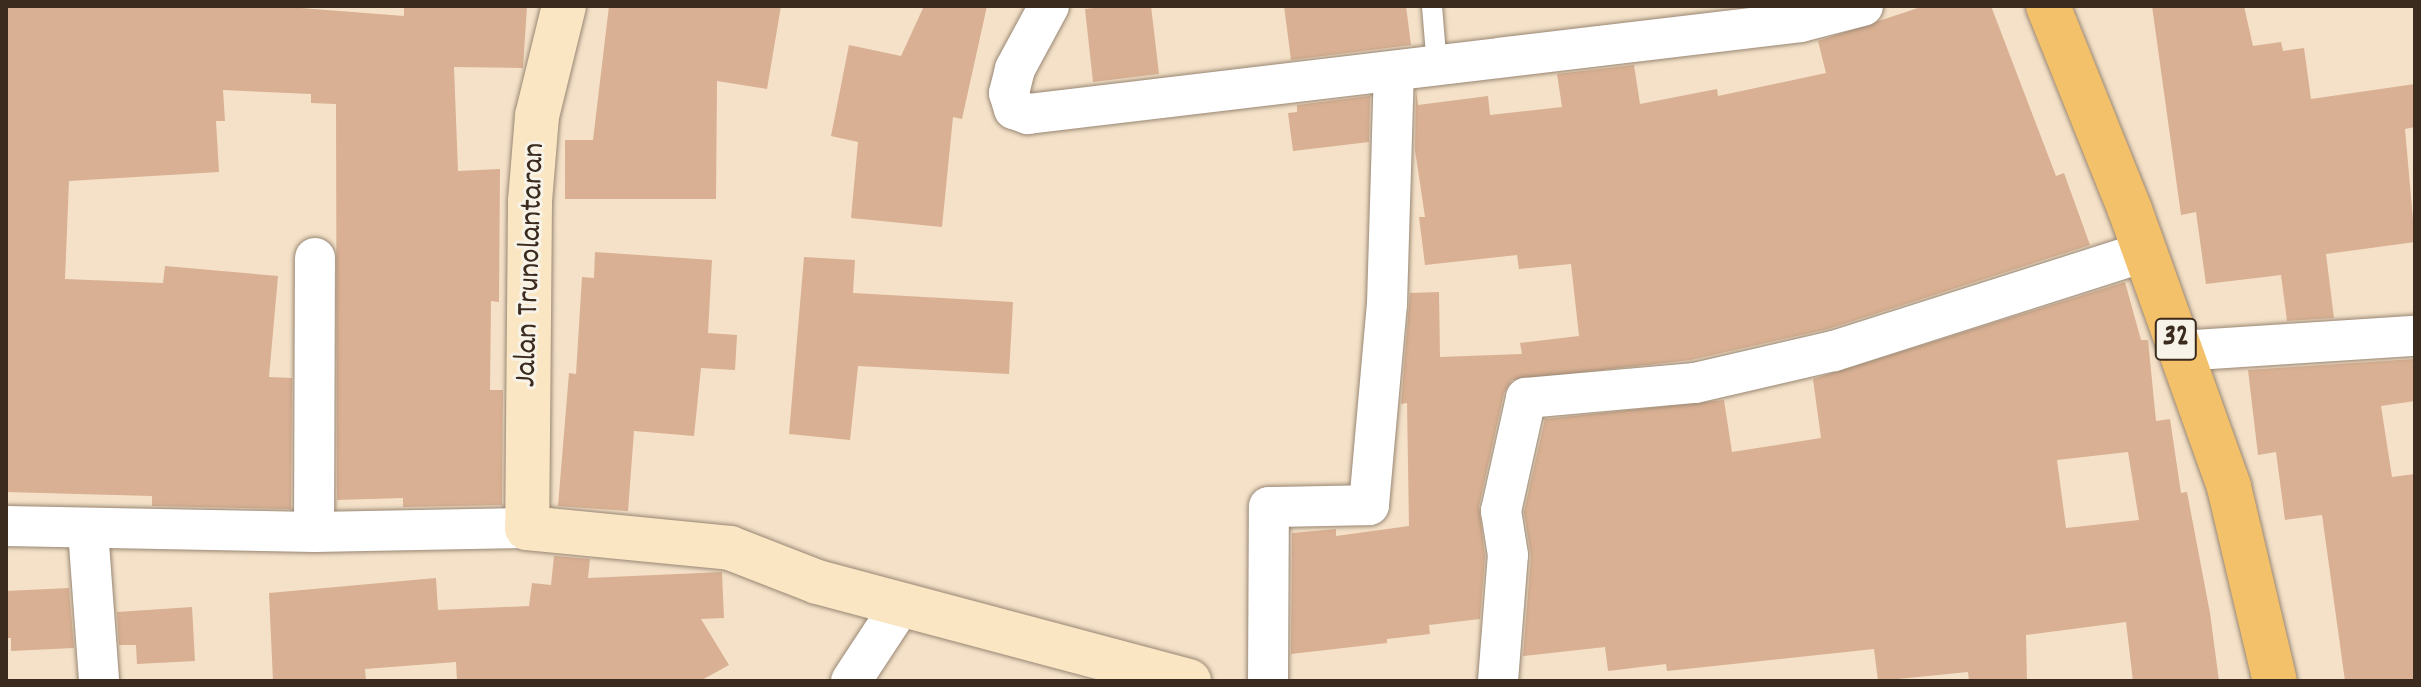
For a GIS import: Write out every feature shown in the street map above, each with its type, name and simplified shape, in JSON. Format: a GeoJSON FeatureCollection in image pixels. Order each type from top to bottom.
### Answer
{"type":"FeatureCollection","features":[{"type":"Feature","properties":{"kind":"highway","name":"32"},"geometry":{"type":"LineString","coordinates":[[2048,6],[2145,252],[2229,487],[2275,681]]}},
{"type":"Feature","properties":{"kind":"street","name":"Jalan Trunolantaran"},"geometry":{"type":"LineString","coordinates":[[527,528],[530,202],[537,116],[564,6]]}},
{"type":"Feature","properties":{"kind":"street"},"geometry":{"type":"LineString","coordinates":[[1049,6],[1015,69],[1009,93],[1014,109],[1028,114],[1394,73],[1801,22],[1863,6]]}},
{"type":"Feature","properties":{"kind":"street"},"geometry":{"type":"LineString","coordinates":[[1268,681],[1269,507],[1369,505],[1387,304],[1394,73]]}},
{"type":"Feature","properties":{"kind":"street"},"geometry":{"type":"LineString","coordinates":[[1498,681],[1508,555],[1501,511],[1526,398],[1695,383],[1834,351],[2145,252]]}},
{"type":"Feature","properties":{"kind":"street"},"geometry":{"type":"LineString","coordinates":[[314,532],[315,258]]}},
{"type":"Feature","properties":{"kind":"street"},"geometry":{"type":"LineString","coordinates":[[2180,351],[2415,336]]}},
{"type":"Feature","properties":{"kind":"street"},"geometry":{"type":"LineString","coordinates":[[6,526],[88,530],[314,532],[527,528],[730,548],[817,582],[1189,681]]}},
{"type":"Feature","properties":{"kind":"street"},"geometry":{"type":"LineString","coordinates":[[88,530],[99,681]]}},
{"type":"Feature","properties":{"kind":"street"},"geometry":{"type":"LineString","coordinates":[[851,681],[901,605]]}},
{"type":"Feature","properties":{"kind":"lane"},"geometry":{"type":"LineString","coordinates":[[1432,6],[1437,67]]}},
{"type":"Feature","properties":{"kind":"building"},"geometry":{"type":"Polygon","coordinates":[[[6,6],[275,6],[404,16],[404,6],[527,6],[523,68],[454,67],[458,171],[500,169],[499,302],[491,301],[490,390],[503,390],[502,505],[403,507],[403,498],[337,500],[336,104],[311,103],[311,94],[223,90],[225,121],[216,121],[219,172],[69,181],[65,279],[163,283],[165,266],[278,276],[269,377],[292,378],[291,509],[152,506],[152,496],[6,492],[6,6]]]}},
{"type":"Feature","properties":{"kind":"building"},"geometry":{"type":"Polygon","coordinates":[[[609,6],[781,6],[767,89],[717,81],[716,199],[565,199],[565,140],[593,140],[609,6]]]}},
{"type":"Feature","properties":{"kind":"building"},"geometry":{"type":"Polygon","coordinates":[[[924,6],[987,6],[962,119],[953,117],[942,227],[851,218],[858,142],[831,136],[849,45],[901,56],[924,6]]]}},
{"type":"Feature","properties":{"kind":"building"},"geometry":{"type":"Polygon","coordinates":[[[1151,6],[1159,74],[1093,82],[1085,9],[1151,6]]]}},
{"type":"Feature","properties":{"kind":"building"},"geometry":{"type":"Polygon","coordinates":[[[1284,6],[1406,6],[1411,45],[1291,60],[1284,6]]]}},
{"type":"Feature","properties":{"kind":"building"},"geometry":{"type":"Polygon","coordinates":[[[1924,6],[1991,6],[2056,176],[2064,173],[2090,245],[1828,329],[1691,360],[1512,380],[1504,393],[1479,506],[1485,556],[1480,619],[1429,625],[1430,634],[1387,639],[1387,643],[1291,654],[1292,533],[1336,529],[1336,536],[1409,526],[1407,403],[1401,404],[1410,293],[1439,292],[1440,357],[1522,354],[1520,343],[1579,336],[1571,264],[1519,269],[1517,255],[1425,265],[1419,217],[1425,217],[1415,150],[1416,91],[1418,105],[1488,96],[1490,115],[1562,107],[1557,74],[1634,65],[1640,104],[1717,89],[1718,96],[1826,73],[1818,41],[1924,6]]]}},
{"type":"Feature","properties":{"kind":"building"},"geometry":{"type":"Polygon","coordinates":[[[2152,6],[2244,6],[2253,46],[2281,42],[2283,51],[2304,48],[2311,99],[2415,84],[2415,127],[2405,129],[2415,242],[2326,254],[2334,318],[2287,321],[2281,275],[2206,284],[2196,212],[2181,215],[2152,6]]]}},
{"type":"Feature","properties":{"kind":"building"},"geometry":{"type":"Polygon","coordinates":[[[1370,96],[1369,142],[1293,151],[1288,113],[1297,112],[1297,105],[1370,96]]]}},
{"type":"Feature","properties":{"kind":"building"},"geometry":{"type":"Polygon","coordinates":[[[595,252],[712,260],[708,333],[737,335],[735,370],[701,368],[694,436],[634,431],[628,511],[558,506],[569,373],[576,374],[582,277],[594,278],[595,252]]]}},
{"type":"Feature","properties":{"kind":"building"},"geometry":{"type":"Polygon","coordinates":[[[804,257],[855,260],[853,293],[1013,302],[1009,374],[858,366],[850,440],[789,434],[804,257]]]}},
{"type":"Feature","properties":{"kind":"building"},"geometry":{"type":"Polygon","coordinates":[[[2125,282],[2141,340],[2148,340],[2156,421],[2170,419],[2181,493],[2187,492],[2210,613],[2219,681],[2133,681],[2126,622],[2026,635],[2027,681],[1969,681],[1968,672],[1878,681],[1874,649],[1667,671],[1666,664],[1608,671],[1605,647],[1523,656],[1531,556],[1524,512],[1545,419],[1724,400],[1732,452],[1821,438],[1813,379],[2125,282]],[[2128,452],[2057,460],[2066,528],[2139,520],[2128,452]]]}},
{"type":"Feature","properties":{"kind":"building"},"geometry":{"type":"Polygon","coordinates":[[[2415,359],[2415,401],[2381,406],[2392,477],[2415,474],[2415,681],[2345,681],[2322,515],[2285,520],[2276,452],[2258,455],[2248,370],[2415,359]]]}},
{"type":"Feature","properties":{"kind":"building"},"geometry":{"type":"Polygon","coordinates":[[[554,556],[590,559],[588,578],[722,572],[724,618],[701,619],[729,665],[700,681],[457,681],[456,662],[365,669],[366,681],[273,681],[269,593],[436,578],[438,610],[529,606],[532,583],[551,585],[554,556]]]}},
{"type":"Feature","properties":{"kind":"building"},"geometry":{"type":"Polygon","coordinates":[[[69,588],[74,648],[11,651],[11,638],[6,638],[6,591],[69,588]]]}},
{"type":"Feature","properties":{"kind":"building"},"geometry":{"type":"Polygon","coordinates":[[[192,607],[195,661],[137,664],[136,645],[119,645],[117,612],[192,607]]]}}]}
